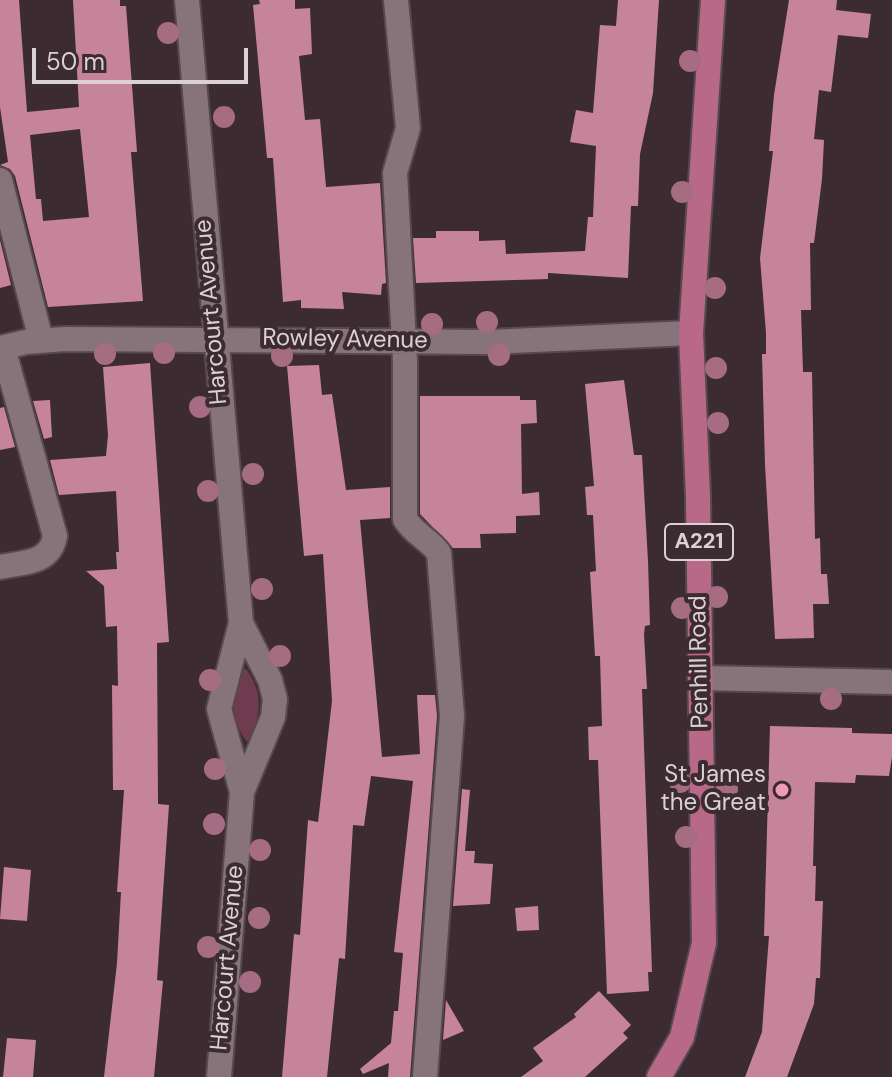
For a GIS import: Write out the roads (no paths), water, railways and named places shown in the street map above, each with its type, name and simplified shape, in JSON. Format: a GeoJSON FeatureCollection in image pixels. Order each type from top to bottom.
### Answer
{"type":"FeatureCollection","features":[{"type":"Feature","properties":{"kind":"main road","name":"Penhill Road"},"geometry":{"type":"LineString","coordinates":[[659,1077],[682,1037],[704,943],[691,333],[713,0]]}},
{"type":"Feature","properties":{"kind":"street","name":"Harcourt Avenue"},"geometry":{"type":"LineString","coordinates":[[187,0],[214,340],[241,623],[219,709],[242,792]]}},
{"type":"Feature","properties":{"kind":"street"},"geometry":{"type":"LineString","coordinates":[[396,0],[408,128],[395,173],[401,341],[405,361],[405,519],[411,530],[431,542],[439,553],[452,688],[442,881],[425,1077]]}},
{"type":"Feature","properties":{"kind":"street"},"geometry":{"type":"LineString","coordinates":[[0,180],[41,340]]}},
{"type":"Feature","properties":{"kind":"street","name":"Rowley Avenue"},"geometry":{"type":"LineString","coordinates":[[1,348],[41,340],[489,342],[691,333]]}},
{"type":"Feature","properties":{"kind":"street"},"geometry":{"type":"LineString","coordinates":[[0,567],[43,558],[53,548],[55,536],[1,348]]}},
{"type":"Feature","properties":{"kind":"street","name":"Harcourt Avenue"},"geometry":{"type":"LineString","coordinates":[[219,1077],[242,792],[273,717],[275,699],[270,680],[241,623]]}},
{"type":"Feature","properties":{"kind":"street"},"geometry":{"type":"LineString","coordinates":[[700,678],[892,682]]}},
{"type":"Feature","properties":{"kind":"place","name":"St James the Great"},"geometry":{"type":"Point","coordinates":[782,790]}}]}
